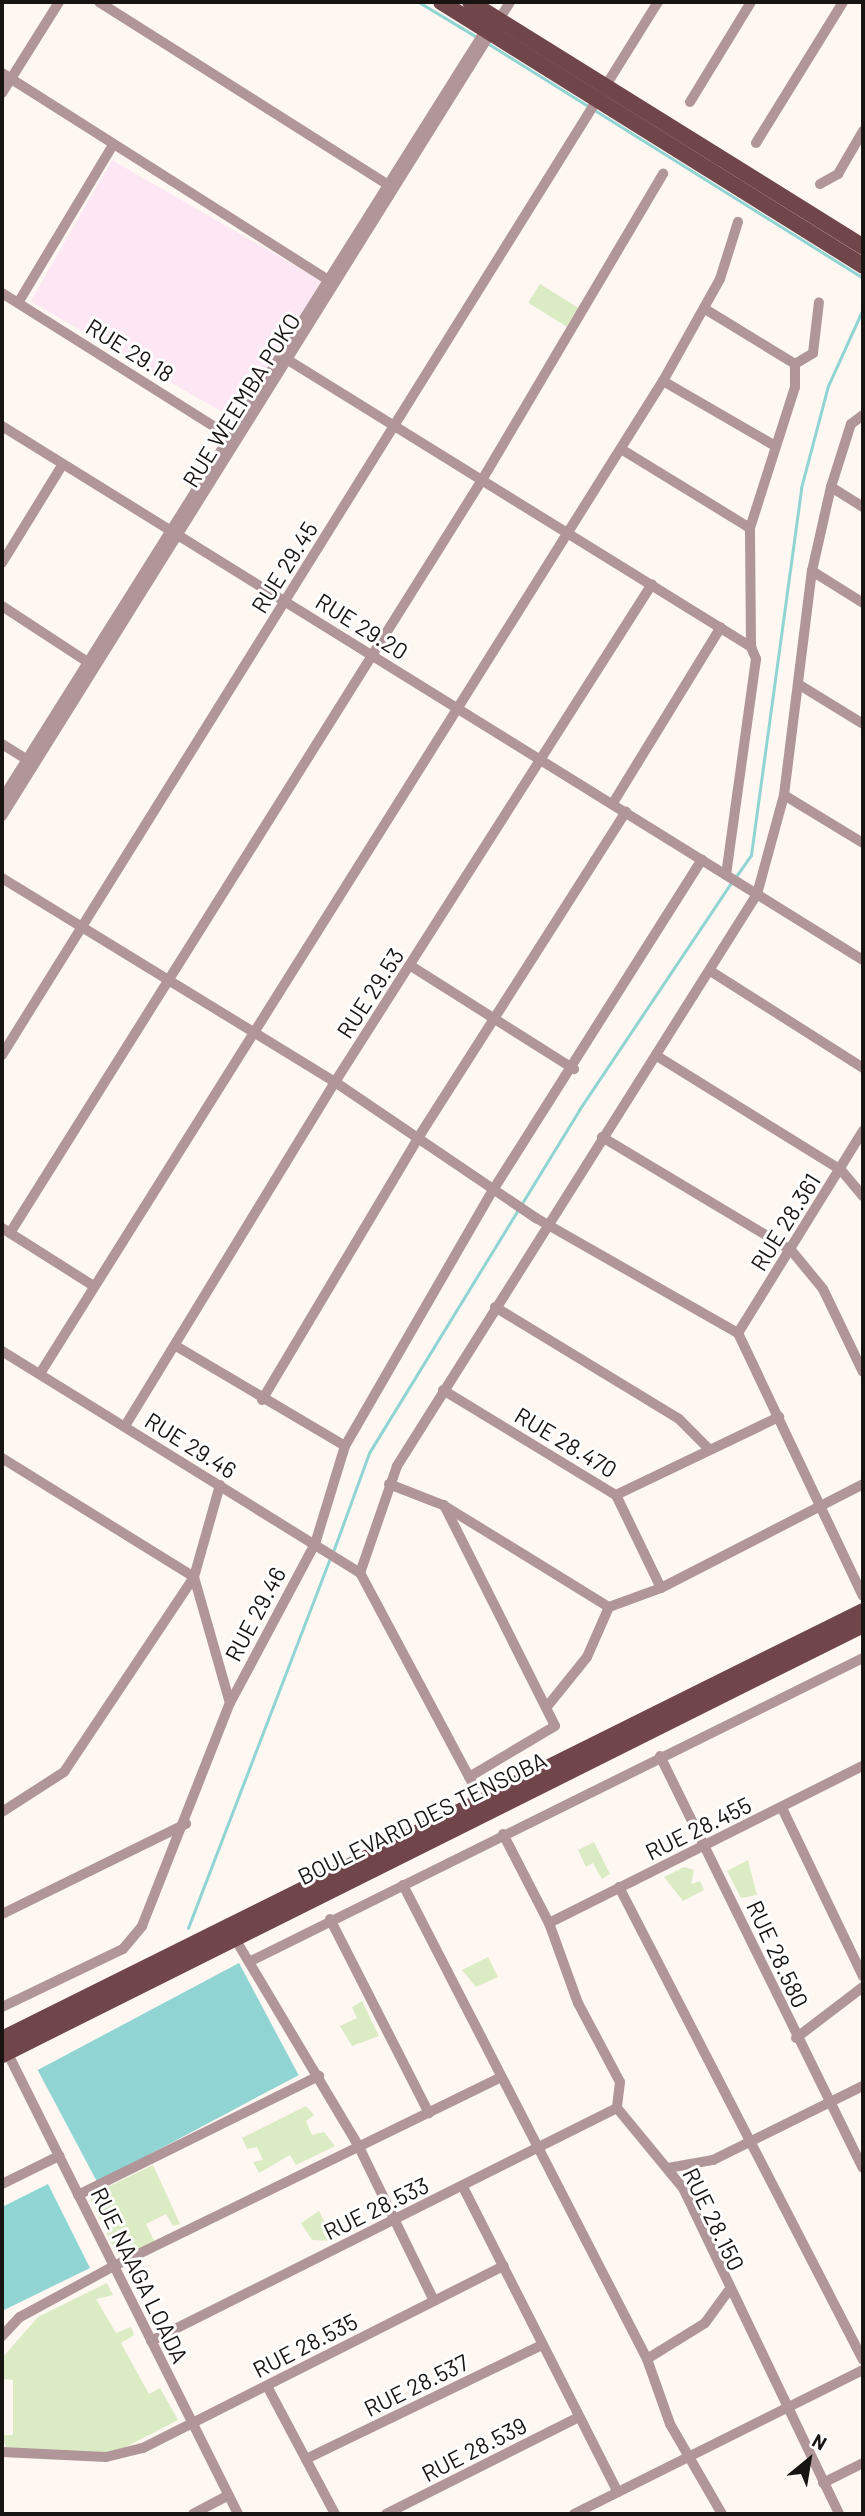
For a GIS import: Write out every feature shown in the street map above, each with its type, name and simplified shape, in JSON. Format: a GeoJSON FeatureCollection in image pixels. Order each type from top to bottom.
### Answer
{"type":"FeatureCollection","features":[{"type":"Feature","properties":{"kind":"main road"},"geometry":{"type":"LineString","coordinates":[[441,2],[493,25],[863,247]]}},
{"type":"Feature","properties":{"kind":"main road"},"geometry":{"type":"LineString","coordinates":[[470,2],[493,25]]}},
{"type":"Feature","properties":{"kind":"main road"},"geometry":{"type":"LineString","coordinates":[[602,92],[863,266]]}},
{"type":"Feature","properties":{"kind":"main road","name":"BOULEVARD DES TENSOBA"},"geometry":{"type":"LineString","coordinates":[[3,2047],[234,1937],[863,1611]]}},
{"type":"Feature","properties":{"kind":"main road","name":"BOULEVARD DES TENSOBA"},"geometry":{"type":"LineString","coordinates":[[3,2047],[484,1806],[863,1625]]}},
{"type":"Feature","properties":{"kind":"street"},"geometry":{"type":"LineString","coordinates":[[2,93],[6,76],[59,2]]}},
{"type":"Feature","properties":{"kind":"street"},"geometry":{"type":"LineString","coordinates":[[99,2],[392,187]]}},
{"type":"Feature","properties":{"kind":"street","name":"RUE WEEMBA POKO"},"geometry":{"type":"LineString","coordinates":[[2,799],[30,762],[508,2]]}},
{"type":"Feature","properties":{"kind":"street","name":"RUE 29.45"},"geometry":{"type":"LineString","coordinates":[[2,1055],[658,2]]}},
{"type":"Feature","properties":{"kind":"street"},"geometry":{"type":"LineString","coordinates":[[690,102],[751,2]]}},
{"type":"Feature","properties":{"kind":"street"},"geometry":{"type":"LineString","coordinates":[[755,143],[843,2]]}},
{"type":"Feature","properties":{"kind":"street"},"geometry":{"type":"LineString","coordinates":[[6,76],[332,282]]}},
{"type":"Feature","properties":{"kind":"street"},"geometry":{"type":"LineString","coordinates":[[820,184],[838,174],[863,131]]}},
{"type":"Feature","properties":{"kind":"street"},"geometry":{"type":"LineString","coordinates":[[18,303],[113,145]]}},
{"type":"Feature","properties":{"kind":"street"},"geometry":{"type":"LineString","coordinates":[[92,1285],[6,1230],[482,480],[663,174]]}},
{"type":"Feature","properties":{"kind":"street"},"geometry":{"type":"LineString","coordinates":[[41,1372],[92,1285],[663,381],[705,309],[732,254],[738,222]]}},
{"type":"Feature","properties":{"kind":"street","name":"RUE WEEMBA POKO"},"geometry":{"type":"LineString","coordinates":[[234,438],[288,360],[332,282]]}},
{"type":"Feature","properties":{"kind":"street","name":"RUE 29.18"},"geometry":{"type":"LineString","coordinates":[[2,293],[234,438]]}},
{"type":"Feature","properties":{"kind":"street"},"geometry":{"type":"LineString","coordinates":[[795,363],[813,353],[819,302]]}},
{"type":"Feature","properties":{"kind":"street"},"geometry":{"type":"LineString","coordinates":[[705,309],[795,363]]}},
{"type":"Feature","properties":{"kind":"street"},"geometry":{"type":"LineString","coordinates":[[288,360],[751,647]]}},
{"type":"Feature","properties":{"kind":"street"},"geometry":{"type":"LineString","coordinates":[[795,363],[795,387],[750,527],[751,647],[756,659],[727,876],[863,960]]}},
{"type":"Feature","properties":{"kind":"street"},"geometry":{"type":"LineString","coordinates":[[663,381],[775,446]]}},
{"type":"Feature","properties":{"kind":"street"},"geometry":{"type":"LineString","coordinates":[[484,1806],[360,1573],[389,1484],[443,1390],[602,1137],[712,972],[757,894],[785,795],[812,571],[831,486],[852,424],[863,415]]}},
{"type":"Feature","properties":{"kind":"street","name":"RUE 29.20"},"geometry":{"type":"LineString","coordinates":[[2,426],[727,876]]}},
{"type":"Feature","properties":{"kind":"street"},"geometry":{"type":"LineString","coordinates":[[621,449],[750,527]]}},
{"type":"Feature","properties":{"kind":"street"},"geometry":{"type":"LineString","coordinates":[[2,563],[63,464]]}},
{"type":"Feature","properties":{"kind":"street"},"geometry":{"type":"LineString","coordinates":[[831,486],[863,507]]}},
{"type":"Feature","properties":{"kind":"street"},"geometry":{"type":"LineString","coordinates":[[812,571],[863,603]]}},
{"type":"Feature","properties":{"kind":"street","name":"RUE 29.53"},"geometry":{"type":"LineString","coordinates":[[125,1426],[335,1082],[652,584]]}},
{"type":"Feature","properties":{"kind":"street"},"geometry":{"type":"LineString","coordinates":[[2,606],[92,664]]}},
{"type":"Feature","properties":{"kind":"street"},"geometry":{"type":"LineString","coordinates":[[612,803],[721,627]]}},
{"type":"Feature","properties":{"kind":"street"},"geometry":{"type":"LineString","coordinates":[[798,684],[863,724]]}},
{"type":"Feature","properties":{"kind":"street"},"geometry":{"type":"LineString","coordinates":[[2,744],[30,762]]}},
{"type":"Feature","properties":{"kind":"street","name":"RUE WEEMBA POKO"},"geometry":{"type":"LineString","coordinates":[[2,816],[30,762]]}},
{"type":"Feature","properties":{"kind":"street"},"geometry":{"type":"LineString","coordinates":[[785,795],[863,843]]}},
{"type":"Feature","properties":{"kind":"street"},"geometry":{"type":"LineString","coordinates":[[262,1400],[418,1138],[497,1020],[626,812]]}},
{"type":"Feature","properties":{"kind":"street","name":"RUE 29.46"},"geometry":{"type":"LineString","coordinates":[[2,2007],[132,1942],[186,1824],[230,1703],[314,1544],[345,1446],[496,1192],[702,860]]}},
{"type":"Feature","properties":{"kind":"street"},"geometry":{"type":"LineString","coordinates":[[2,878],[335,1082],[536,1218],[738,1333],[863,1596]]}},
{"type":"Feature","properties":{"kind":"street"},"geometry":{"type":"LineString","coordinates":[[411,966],[574,1069]]}},
{"type":"Feature","properties":{"kind":"street"},"geometry":{"type":"LineString","coordinates":[[712,972],[863,1068]]}},
{"type":"Feature","properties":{"kind":"street"},"geometry":{"type":"LineString","coordinates":[[657,1056],[841,1170],[863,1196]]}},
{"type":"Feature","properties":{"kind":"street","name":"RUE 28.361"},"geometry":{"type":"LineString","coordinates":[[738,1333],[863,1131]]}},
{"type":"Feature","properties":{"kind":"street"},"geometry":{"type":"LineString","coordinates":[[602,1137],[791,1250],[823,1289],[863,1372]]}},
{"type":"Feature","properties":{"kind":"street"},"geometry":{"type":"LineString","coordinates":[[495,1307],[679,1419],[709,1449]]}},
{"type":"Feature","properties":{"kind":"street"},"geometry":{"type":"LineString","coordinates":[[176,1346],[262,1400],[345,1446]]}},
{"type":"Feature","properties":{"kind":"street","name":"RUE 29.46"},"geometry":{"type":"LineString","coordinates":[[2,1351],[41,1372],[360,1573]]}},
{"type":"Feature","properties":{"kind":"street","name":"RUE 28.470"},"geometry":{"type":"LineString","coordinates":[[443,1390],[616,1495],[661,1588]]}},
{"type":"Feature","properties":{"kind":"street"},"geometry":{"type":"LineString","coordinates":[[616,1495],[779,1417]]}},
{"type":"Feature","properties":{"kind":"street"},"geometry":{"type":"LineString","coordinates":[[2,1458],[194,1577],[230,1703]]}},
{"type":"Feature","properties":{"kind":"street"},"geometry":{"type":"LineString","coordinates":[[389,1484],[443,1504],[609,1607]]}},
{"type":"Feature","properties":{"kind":"street"},"geometry":{"type":"LineString","coordinates":[[547,1708],[587,1657],[609,1607],[661,1588],[863,1484]]}},
{"type":"Feature","properties":{"kind":"street"},"geometry":{"type":"LineString","coordinates":[[2,1812],[64,1772],[194,1577],[220,1485]]}},
{"type":"Feature","properties":{"kind":"street"},"geometry":{"type":"LineString","coordinates":[[443,1504],[547,1708],[554,1728],[469,1777]]}},
{"type":"Feature","properties":{"kind":"street"},"geometry":{"type":"LineString","coordinates":[[251,1961],[330,1919],[863,1658]]}},
{"type":"Feature","properties":{"kind":"street","name":"RUE 28.580"},"geometry":{"type":"LineString","coordinates":[[660,1756],[796,2038],[863,2168]]}},
{"type":"Feature","properties":{"kind":"street","name":"RUE 28.455"},"geometry":{"type":"LineString","coordinates":[[549,1923],[862,1769]]}},
{"type":"Feature","properties":{"kind":"street"},"geometry":{"type":"LineString","coordinates":[[782,1808],[863,1976]]}},
{"type":"Feature","properties":{"kind":"street"},"geometry":{"type":"LineString","coordinates":[[2,1914],[186,1824]]}},
{"type":"Feature","properties":{"kind":"street"},"geometry":{"type":"LineString","coordinates":[[503,1834],[549,1923],[578,2003],[620,2082],[617,2108]]}},
{"type":"Feature","properties":{"kind":"street"},"geometry":{"type":"LineString","coordinates":[[403,1885],[647,2359],[670,2424],[691,2455],[722,2514]]}},
{"type":"Feature","properties":{"kind":"street"},"geometry":{"type":"LineString","coordinates":[[619,1887],[863,2360]]}},
{"type":"Feature","properties":{"kind":"street"},"geometry":{"type":"LineString","coordinates":[[330,1919],[429,2113]]}},
{"type":"Feature","properties":{"kind":"street"},"geometry":{"type":"LineString","coordinates":[[234,1937],[251,1961],[359,2147],[434,2301]]}},
{"type":"Feature","properties":{"kind":"street"},"geometry":{"type":"LineString","coordinates":[[796,2038],[863,1987]]}},
{"type":"Feature","properties":{"kind":"street","name":"RUE NAAGA LOADA"},"geometry":{"type":"LineString","coordinates":[[3,2047],[237,2514]]}},
{"type":"Feature","properties":{"kind":"street"},"geometry":{"type":"LineString","coordinates":[[78,2195],[318,2076]]}},
{"type":"Feature","properties":{"kind":"street"},"geometry":{"type":"LineString","coordinates":[[2,2336],[20,2317],[114,2266],[501,2077]]}},
{"type":"Feature","properties":{"kind":"street"},"geometry":{"type":"LineString","coordinates":[[668,2168],[696,2167],[863,2086]]}},
{"type":"Feature","properties":{"kind":"street","name":"RUE 28.533"},"geometry":{"type":"LineString","coordinates":[[151,2341],[617,2108]]}},
{"type":"Feature","properties":{"kind":"street","name":"RUE 28.150"},"geometry":{"type":"LineString","coordinates":[[617,2108],[683,2188],[728,2291],[839,2514]]}},
{"type":"Feature","properties":{"kind":"street"},"geometry":{"type":"LineString","coordinates":[[2,2184],[59,2156]]}},
{"type":"Feature","properties":{"kind":"street"},"geometry":{"type":"LineString","coordinates":[[463,2187],[618,2492]]}},
{"type":"Feature","properties":{"kind":"street","name":"RUE 28.535"},"geometry":{"type":"LineString","coordinates":[[2,2452],[125,2455],[504,2266]]}},
{"type":"Feature","properties":{"kind":"street"},"geometry":{"type":"LineString","coordinates":[[647,2359],[705,2323],[728,2291]]}},
{"type":"Feature","properties":{"kind":"street","name":"RUE 28.537"},"geometry":{"type":"LineString","coordinates":[[306,2459],[542,2345]]}},
{"type":"Feature","properties":{"kind":"street"},"geometry":{"type":"LineString","coordinates":[[574,2514],[863,2370]]}},
{"type":"Feature","properties":{"kind":"street"},"geometry":{"type":"LineString","coordinates":[[267,2386],[335,2514]]}},
{"type":"Feature","properties":{"kind":"street","name":"RUE 28.539"},"geometry":{"type":"LineString","coordinates":[[386,2514],[579,2417]]}},
{"type":"Feature","properties":{"kind":"street"},"geometry":{"type":"LineString","coordinates":[[823,2483],[863,2463]]}},
{"type":"Feature","properties":{"kind":"street"},"geometry":{"type":"LineString","coordinates":[[193,2514],[228,2494]]}},
{"type":"Feature","properties":{"kind":"shaded area"},"geometry":{"type":"Polygon","coordinates":[[[112,160],[323,282],[242,423],[31,301],[112,160]]]}},
{"type":"Feature","properties":{"kind":"green space"},"geometry":{"type":"Polygon","coordinates":[[[540,284],[578,308],[567,327],[528,303],[540,284]]]}},
{"type":"Feature","properties":{"kind":"green space"},"geometry":{"type":"Polygon","coordinates":[[[594,1842],[610,1874],[602,1879],[593,1863],[586,1867],[578,1850],[594,1842]]]}},
{"type":"Feature","properties":{"kind":"green space"},"geometry":{"type":"Polygon","coordinates":[[[748,1860],[757,1895],[741,1898],[727,1871],[748,1860]]]}},
{"type":"Feature","properties":{"kind":"green space"},"geometry":{"type":"Polygon","coordinates":[[[684,1867],[694,1870],[691,1884],[700,1881],[704,1890],[683,1901],[664,1877],[684,1867]]]}},
{"type":"Feature","properties":{"kind":"green space"},"geometry":{"type":"Polygon","coordinates":[[[488,1957],[498,1977],[476,1987],[462,1970],[488,1957]]]}},
{"type":"Feature","properties":{"kind":"green space"},"geometry":{"type":"Polygon","coordinates":[[[362,2001],[379,2036],[352,2046],[340,2026],[357,2018],[352,2007],[362,2001]]]}},
{"type":"Feature","properties":{"kind":"green space"},"geometry":{"type":"Polygon","coordinates":[[[306,2106],[314,2115],[306,2121],[312,2135],[324,2132],[335,2146],[296,2165],[290,2155],[259,2173],[253,2162],[263,2160],[257,2147],[247,2149],[242,2138],[306,2106]]]}},
{"type":"Feature","properties":{"kind":"green space"},"geometry":{"type":"Polygon","coordinates":[[[153,2165],[180,2224],[173,2226],[166,2214],[146,2224],[156,2245],[117,2255],[89,2196],[153,2165]]]}},
{"type":"Feature","properties":{"kind":"green space"},"geometry":{"type":"Polygon","coordinates":[[[319,2211],[336,2241],[312,2240],[301,2223],[319,2211]]]}},
{"type":"Feature","properties":{"kind":"green space"},"geometry":{"type":"Polygon","coordinates":[[[107,2283],[113,2295],[96,2299],[116,2333],[131,2327],[134,2335],[121,2343],[149,2394],[160,2388],[178,2420],[106,2457],[6,2448],[2,2435],[13,2435],[13,2380],[2,2379],[2,2358],[38,2317],[107,2283]]]}},
{"type":"Feature","properties":{"kind":"water"},"geometry":{"type":"Polygon","coordinates":[[[239,1963],[299,2075],[97,2182],[38,2070],[239,1963]]]}},
{"type":"Feature","properties":{"kind":"water"},"geometry":{"type":"Polygon","coordinates":[[[48,2184],[90,2268],[2,2311],[2,2207],[48,2184]]]}},
{"type":"Feature","properties":{"kind":"waterway"},"geometry":{"type":"LineString","coordinates":[[419,2],[477,37]]}},
{"type":"Feature","properties":{"kind":"waterway"},"geometry":{"type":"LineString","coordinates":[[489,44],[863,278]]}},
{"type":"Feature","properties":{"kind":"waterway"},"geometry":{"type":"LineString","coordinates":[[735,878],[751,855],[801,488],[828,386],[863,309]]}},
{"type":"Feature","properties":{"kind":"waterway"},"geometry":{"type":"LineString","coordinates":[[333,1552],[369,1453],[579,1110],[731,883]]}},
{"type":"Feature","properties":{"kind":"waterway"},"geometry":{"type":"LineString","coordinates":[[188,1928],[330,1558]]}}]}
